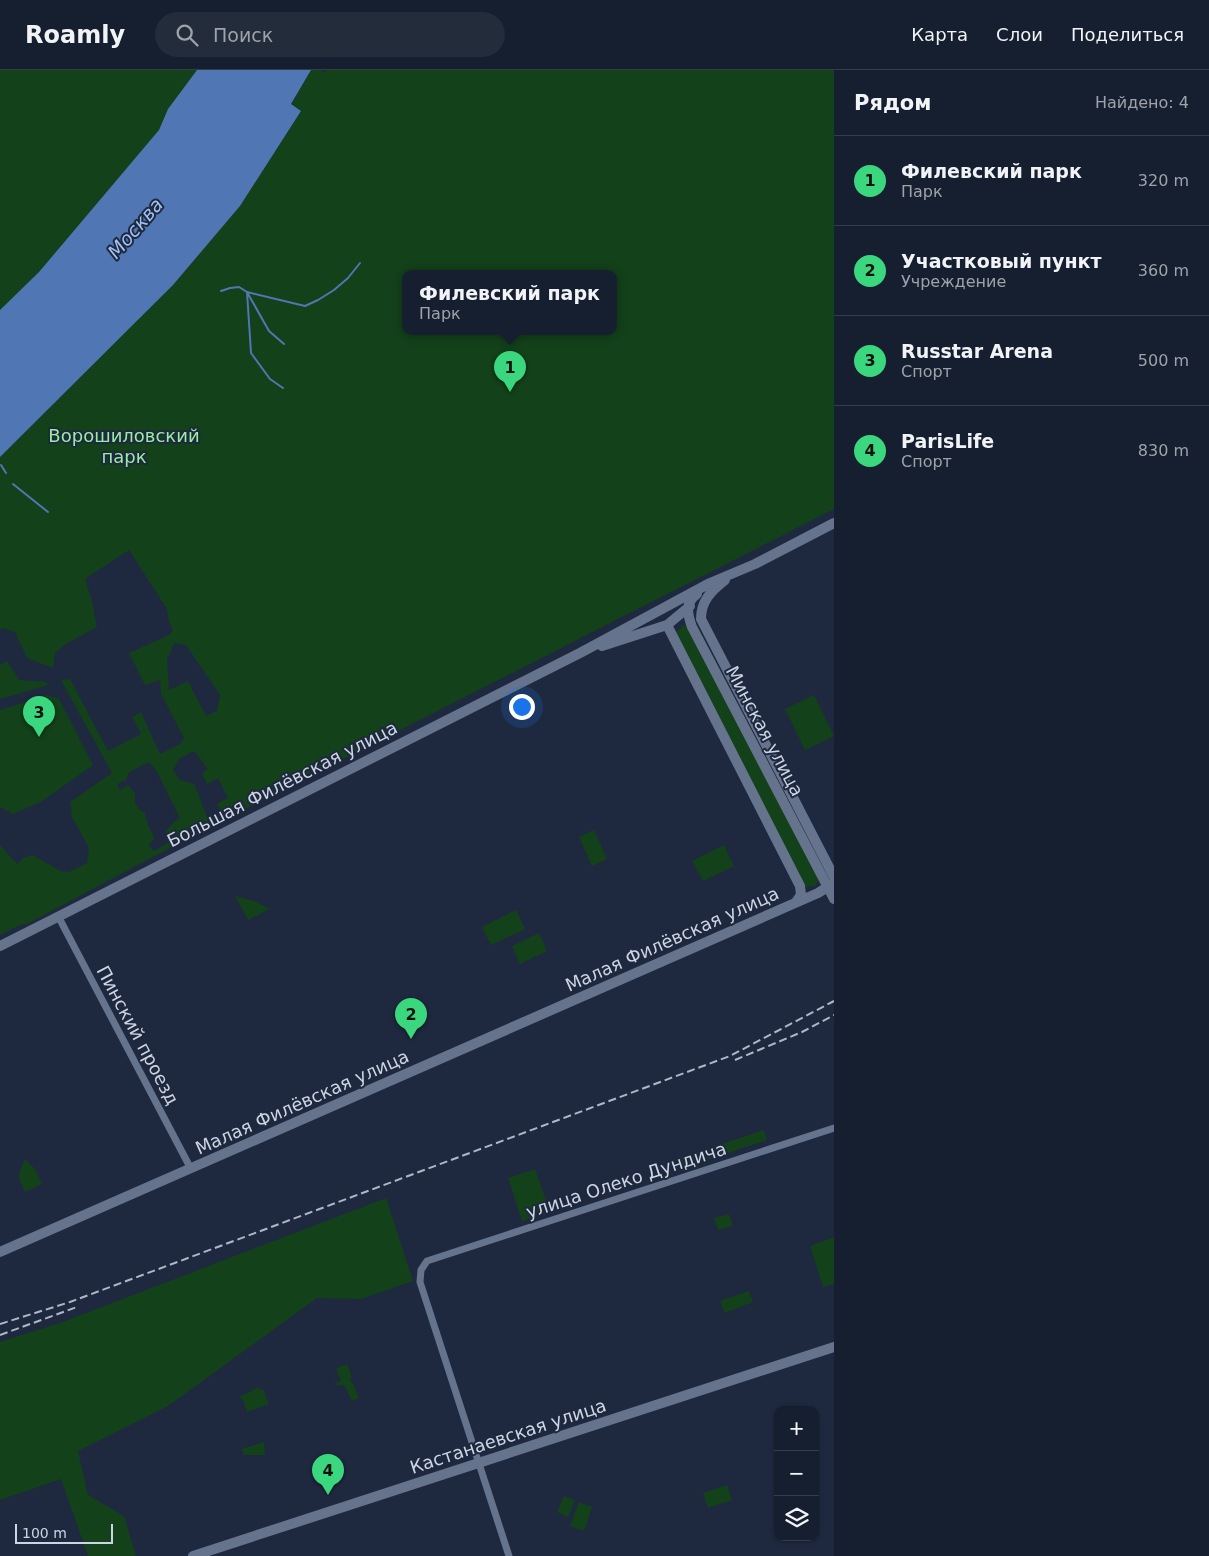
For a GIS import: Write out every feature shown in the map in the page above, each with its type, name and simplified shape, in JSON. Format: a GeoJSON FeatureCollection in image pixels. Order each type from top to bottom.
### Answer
{"type":"FeatureCollection","features":[{"type":"Feature","properties":{"kind":"street","name":"Большая Филёвская улица"},"geometry":{"type":"LineString","coordinates":[[0,946],[580,653],[710,584],[834,523]]}},
{"type":"Feature","properties":{"kind":"street"},"geometry":{"type":"LineString","coordinates":[[701,619],[702,609],[708,595],[729,576]]}},
{"type":"Feature","properties":{"kind":"street"},"geometry":{"type":"LineString","coordinates":[[701,619],[687,608],[689,601],[710,584]]}},
{"type":"Feature","properties":{"kind":"street","name":"Большая Филёвская улица"},"geometry":{"type":"LineString","coordinates":[[580,653],[671,622],[687,608],[708,595]]}},
{"type":"Feature","properties":{"kind":"street","name":"Большая Филёвская улица"},"geometry":{"type":"LineString","coordinates":[[657,611],[676,607],[687,608]]}},
{"type":"Feature","properties":{"kind":"street","name":"Минская улица"},"geometry":{"type":"LineString","coordinates":[[687,608],[692,627],[831,885],[834,899]]}},
{"type":"Feature","properties":{"kind":"street","name":"Минская улица"},"geometry":{"type":"LineString","coordinates":[[701,619],[834,877]]}},
{"type":"Feature","properties":{"kind":"street"},"geometry":{"type":"LineString","coordinates":[[692,627],[686,622],[671,622],[800,886],[800,899],[796,902]]}},
{"type":"Feature","properties":{"kind":"street","name":"Малая Филёвская улица"},"geometry":{"type":"LineString","coordinates":[[0,1252],[831,885]]}},
{"type":"Feature","properties":{"kind":"street","name":"Пинский проезд"},"geometry":{"type":"LineString","coordinates":[[58,916],[191,1169]]}},
{"type":"Feature","properties":{"kind":"street","name":"улица Олеко Дундича"},"geometry":{"type":"LineString","coordinates":[[478,1463],[420,1282],[421,1270],[427,1261],[834,1128]]}},
{"type":"Feature","properties":{"kind":"street","name":"Кастанаевская улица"},"geometry":{"type":"LineString","coordinates":[[193,1556],[834,1348]]}},
{"type":"Feature","properties":{"kind":"street"},"geometry":{"type":"LineString","coordinates":[[478,1463],[509,1556]]}},
{"type":"Feature","properties":{"kind":"green space"},"geometry":{"type":"Polygon","coordinates":[[[0,70],[197,70],[168,109],[159,130],[39,272],[0,310],[0,70]]]}},
{"type":"Feature","properties":{"kind":"green space","name":"Ворошиловский парк"},"geometry":{"type":"Polygon","coordinates":[[[311,70],[324,72],[326,70],[834,70],[834,509],[194,835],[27,924],[22,924],[0,935],[0,845],[17,864],[23,858],[32,855],[61,871],[69,872],[87,863],[89,848],[72,817],[70,802],[112,773],[61,680],[70,679],[108,751],[141,734],[132,717],[141,712],[160,754],[180,744],[184,738],[161,694],[160,680],[145,685],[129,653],[169,635],[173,630],[169,622],[167,609],[129,550],[85,579],[97,627],[66,644],[55,653],[53,668],[27,658],[15,632],[2,628],[0,630],[0,457],[173,285],[240,206],[301,111],[291,105],[311,70]],[[174,643],[167,660],[169,690],[188,681],[206,716],[217,711],[220,695],[186,645],[174,643]],[[194,751],[180,758],[173,770],[180,780],[194,784],[209,822],[224,817],[217,804],[228,798],[218,778],[207,784],[202,773],[208,769],[194,751]],[[149,762],[129,772],[126,780],[117,784],[120,791],[128,785],[135,793],[135,803],[145,813],[154,840],[148,844],[154,851],[168,843],[166,831],[180,818],[156,770],[149,762]]]}},
{"type":"Feature","properties":{"kind":"green space"},"geometry":{"type":"Polygon","coordinates":[[[685,624],[819,879],[815,886],[806,887],[802,884],[676,632],[685,624]]]}},
{"type":"Feature","properties":{"kind":"green space"},"geometry":{"type":"Polygon","coordinates":[[[7,661],[19,680],[46,682],[48,685],[0,699],[0,665],[7,661]]]}},
{"type":"Feature","properties":{"kind":"green space"},"geometry":{"type":"Polygon","coordinates":[[[47,695],[59,699],[93,765],[41,802],[13,814],[0,807],[0,710],[47,695]]]}},
{"type":"Feature","properties":{"kind":"green space"},"geometry":{"type":"Polygon","coordinates":[[[814,695],[834,736],[805,750],[785,709],[814,695]]]}},
{"type":"Feature","properties":{"kind":"green space"},"geometry":{"type":"Polygon","coordinates":[[[594,830],[607,859],[592,866],[579,837],[594,830]]]}},
{"type":"Feature","properties":{"kind":"green space"},"geometry":{"type":"Polygon","coordinates":[[[724,845],[734,866],[703,881],[692,861],[724,845]]]}},
{"type":"Feature","properties":{"kind":"green space"},"geometry":{"type":"Polygon","coordinates":[[[235,896],[254,901],[270,909],[248,920],[235,896]]]}},
{"type":"Feature","properties":{"kind":"green space"},"geometry":{"type":"Polygon","coordinates":[[[516,910],[525,929],[491,945],[482,927],[516,910]]]}},
{"type":"Feature","properties":{"kind":"green space"},"geometry":{"type":"Polygon","coordinates":[[[539,933],[547,951],[520,964],[512,946],[539,933]]]}},
{"type":"Feature","properties":{"kind":"green space"},"geometry":{"type":"Polygon","coordinates":[[[764,1130],[767,1140],[682,1168],[679,1158],[764,1130]]]}},
{"type":"Feature","properties":{"kind":"green space"},"geometry":{"type":"Polygon","coordinates":[[[25,1159],[35,1169],[42,1184],[25,1192],[18,1176],[25,1159]]]}},
{"type":"Feature","properties":{"kind":"green space"},"geometry":{"type":"Polygon","coordinates":[[[535,1169],[550,1212],[522,1221],[508,1178],[535,1169]]]}},
{"type":"Feature","properties":{"kind":"green space"},"geometry":{"type":"Polygon","coordinates":[[[386,1198],[413,1281],[361,1299],[317,1298],[168,1406],[78,1451],[88,1495],[124,1516],[136,1556],[88,1556],[61,1479],[0,1500],[0,1342],[60,1323],[386,1198]]]}},
{"type":"Feature","properties":{"kind":"green space"},"geometry":{"type":"Polygon","coordinates":[[[729,1214],[733,1226],[718,1230],[714,1218],[729,1214]]]}},
{"type":"Feature","properties":{"kind":"green space"},"geometry":{"type":"Polygon","coordinates":[[[834,1237],[834,1284],[823,1287],[810,1246],[834,1237]]]}},
{"type":"Feature","properties":{"kind":"green space"},"geometry":{"type":"Polygon","coordinates":[[[749,1291],[753,1302],[725,1313],[720,1301],[749,1291]]]}},
{"type":"Feature","properties":{"kind":"green space"},"geometry":{"type":"Polygon","coordinates":[[[347,1364],[352,1377],[350,1378],[359,1398],[352,1401],[344,1385],[336,1385],[335,1383],[341,1381],[336,1368],[347,1364]]]}},
{"type":"Feature","properties":{"kind":"green space"},"geometry":{"type":"Polygon","coordinates":[[[259,1387],[260,1390],[263,1389],[269,1404],[247,1412],[243,1400],[239,1397],[259,1387]]]}},
{"type":"Feature","properties":{"kind":"green space"},"geometry":{"type":"Polygon","coordinates":[[[264,1442],[265,1455],[244,1455],[242,1449],[264,1442]]]}},
{"type":"Feature","properties":{"kind":"green space"},"geometry":{"type":"Polygon","coordinates":[[[727,1485],[732,1500],[708,1508],[703,1493],[727,1485]]]}},
{"type":"Feature","properties":{"kind":"green space"},"geometry":{"type":"Polygon","coordinates":[[[564,1496],[575,1500],[568,1517],[557,1512],[564,1496]]]}},
{"type":"Feature","properties":{"kind":"green space"},"geometry":{"type":"Polygon","coordinates":[[[579,1502],[592,1507],[584,1531],[570,1526],[579,1502]]]}},
{"type":"Feature","properties":{"kind":"water","name":"Москва"},"geometry":{"type":"Polygon","coordinates":[[[197,70],[311,70],[291,104],[301,111],[240,206],[173,285],[0,457],[0,310],[39,272],[159,130],[168,109],[197,70]]]}},
{"type":"Feature","properties":{"kind":"waterway"},"geometry":{"type":"LineString","coordinates":[[283,388],[270,379],[251,353],[247,292],[305,306],[334,290],[348,278],[360,263]]}},
{"type":"Feature","properties":{"kind":"waterway"},"geometry":{"type":"LineString","coordinates":[[221,291],[239,287],[247,292],[269,331],[284,344]]}},
{"type":"Feature","properties":{"kind":"waterway"},"geometry":{"type":"LineString","coordinates":[[1,465],[6,473]]}},
{"type":"Feature","properties":{"kind":"waterway"},"geometry":{"type":"LineString","coordinates":[[13,484],[48,512]]}},
{"type":"Feature","properties":{"kind":"railway"},"geometry":{"type":"LineString","coordinates":[[0,1324],[70,1302],[730,1056],[834,1001]]}},
{"type":"Feature","properties":{"kind":"railway"},"geometry":{"type":"LineString","coordinates":[[735,1060],[802,1032],[834,1015]]}},
{"type":"Feature","properties":{"kind":"railway"},"geometry":{"type":"LineString","coordinates":[[0,1335],[77,1307]]}},
{"type":"Feature","properties":{"kind":"place","name":"Филевский парк"},"geometry":{"type":"Point","coordinates":[510,392]}},
{"type":"Feature","properties":{"kind":"place","name":"Russtar Arena"},"geometry":{"type":"Point","coordinates":[39,737]}},
{"type":"Feature","properties":{"kind":"place","name":"Участковый пункт"},"geometry":{"type":"Point","coordinates":[411,1039]}},
{"type":"Feature","properties":{"kind":"place","name":"ParisLife"},"geometry":{"type":"Point","coordinates":[328,1495]}}]}
